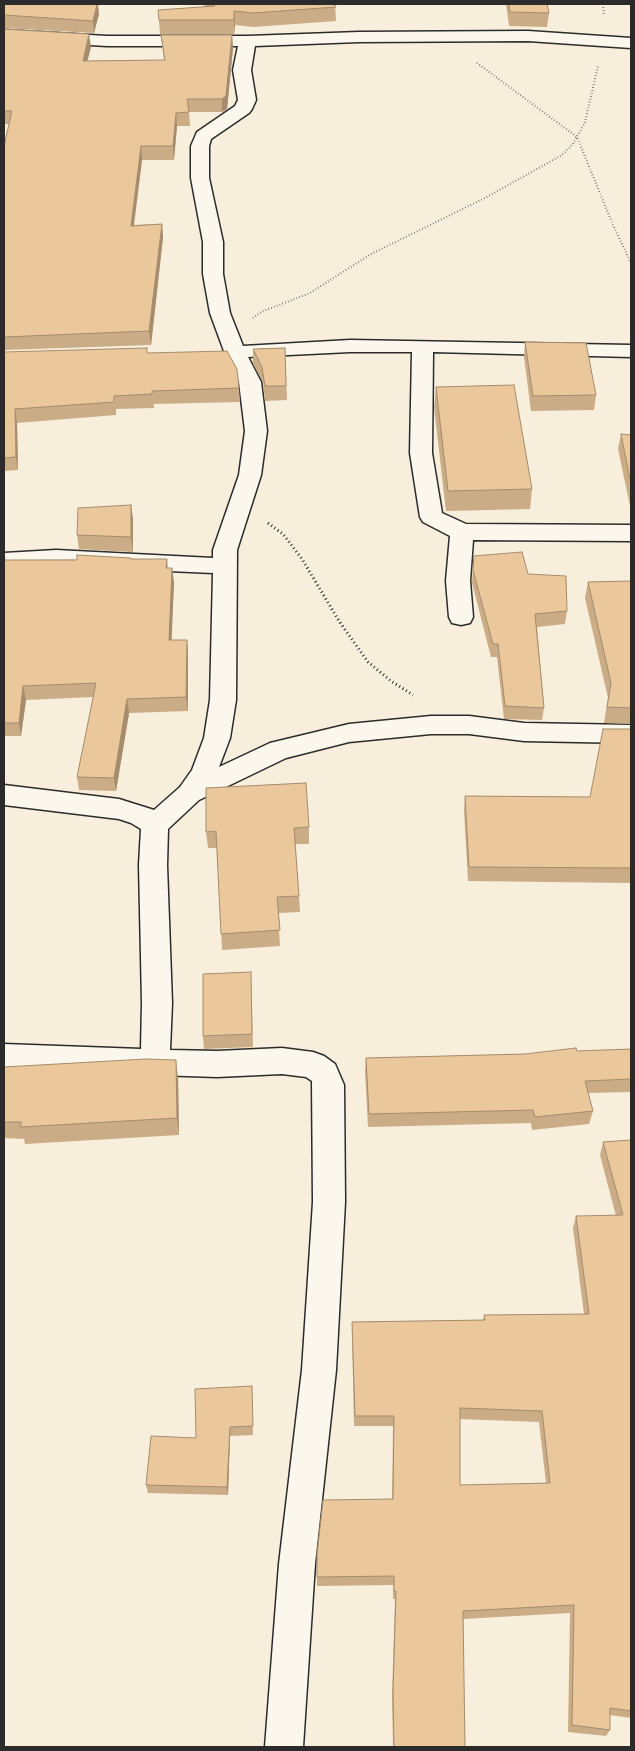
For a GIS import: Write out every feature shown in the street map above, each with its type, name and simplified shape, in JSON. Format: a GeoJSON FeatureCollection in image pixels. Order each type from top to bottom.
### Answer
{"type":"FeatureCollection","features":[{"type":"Feature","properties":{"kind":"street"},"geometry":{"type":"LineString","coordinates":[[4,35],[107,41],[248,42],[359,37],[450,38],[528,36],[631,43]]}},
{"type":"Feature","properties":{"kind":"street"},"geometry":{"type":"LineString","coordinates":[[155,1063],[157,1003],[153,865],[155,825],[189,794],[204,773],[217,738],[223,700],[224,550],[250,475],[256,430],[250,382],[225,346],[215,292],[213,242],[200,178],[200,146],[203,136],[243,109],[247,100],[242,70],[248,42]]}},
{"type":"Feature","properties":{"kind":"street"},"geometry":{"type":"LineString","coordinates":[[225,346],[423,346],[631,351]]}},
{"type":"Feature","properties":{"kind":"street"},"geometry":{"type":"LineString","coordinates":[[423,346],[421,453],[431,517],[462,532],[631,533]]}},
{"type":"Feature","properties":{"kind":"street"},"geometry":{"type":"LineString","coordinates":[[461,617],[458,581],[462,532]]}},
{"type":"Feature","properties":{"kind":"street"},"geometry":{"type":"LineString","coordinates":[[4,561],[56,558],[224,566]]}},
{"type":"Feature","properties":{"kind":"street"},"geometry":{"type":"LineString","coordinates":[[189,794],[279,750],[349,733],[431,725],[469,725],[524,732],[631,734]]}},
{"type":"Feature","properties":{"kind":"street"},"geometry":{"type":"LineString","coordinates":[[4,794],[119,809],[140,815],[155,825]]}},
{"type":"Feature","properties":{"kind":"street"},"geometry":{"type":"LineString","coordinates":[[4,1057],[217,1064],[282,1061],[312,1065],[324,1073],[329,1085],[329,1202],[319,1370],[298,1564],[284,1747]]}},
{"type":"Feature","properties":{"kind":"path"},"geometry":{"type":"LineString","coordinates":[[450,38],[476,62],[577,138],[631,263]]}},
{"type":"Feature","properties":{"kind":"path"},"geometry":{"type":"LineString","coordinates":[[225,346],[261,312],[310,293],[371,254],[528,175],[562,155],[577,138],[586,122],[604,41]]}},
{"type":"Feature","properties":{"kind":"path"},"geometry":{"type":"LineString","coordinates":[[236,512],[260,518],[283,534],[302,559],[339,621],[368,662],[391,681],[418,697]]}},
{"type":"Feature","properties":{"kind":"building"},"geometry":{"type":"Polygon","coordinates":[[[4,4],[97,4],[93,21],[4,15],[4,4]]]}},
{"type":"Feature","properties":{"kind":"building"},"geometry":{"type":"Polygon","coordinates":[[[213,4],[335,4],[336,7],[253,13],[234,11],[234,20],[159,20],[158,10],[215,6],[213,4]]]}},
{"type":"Feature","properties":{"kind":"building"},"geometry":{"type":"Polygon","coordinates":[[[509,4],[547,4],[549,13],[510,12],[509,4]]]}},
{"type":"Feature","properties":{"kind":"building"},"geometry":{"type":"Polygon","coordinates":[[[4,29],[89,34],[83,61],[165,60],[161,35],[232,35],[226,96],[222,99],[187,99],[189,112],[176,113],[173,146],[141,146],[131,226],[162,224],[149,331],[4,337],[4,146],[12,111],[4,111],[4,29]]]}},
{"type":"Feature","properties":{"kind":"building"},"geometry":{"type":"Polygon","coordinates":[[[525,342],[586,343],[596,395],[533,396],[525,342]]]}},
{"type":"Feature","properties":{"kind":"building"},"geometry":{"type":"Polygon","coordinates":[[[147,348],[147,353],[227,351],[237,369],[239,388],[152,391],[152,394],[114,396],[114,402],[15,409],[16,457],[4,458],[4,352],[147,348]]]}},
{"type":"Feature","properties":{"kind":"building"},"geometry":{"type":"Polygon","coordinates":[[[285,348],[286,386],[265,386],[262,367],[253,349],[285,348]]]}},
{"type":"Feature","properties":{"kind":"building"},"geometry":{"type":"Polygon","coordinates":[[[514,385],[532,489],[448,491],[436,387],[514,385]]]}},
{"type":"Feature","properties":{"kind":"building"},"geometry":{"type":"Polygon","coordinates":[[[621,434],[631,435],[631,484],[621,434]]]}},
{"type":"Feature","properties":{"kind":"building"},"geometry":{"type":"Polygon","coordinates":[[[131,505],[131,537],[77,535],[78,508],[131,505]]]}},
{"type":"Feature","properties":{"kind":"building"},"geometry":{"type":"Polygon","coordinates":[[[522,552],[528,574],[566,576],[567,611],[535,614],[544,708],[505,706],[498,644],[493,644],[473,570],[474,556],[522,552]]]}},
{"type":"Feature","properties":{"kind":"building"},"geometry":{"type":"Polygon","coordinates":[[[77,555],[131,559],[167,559],[166,568],[172,568],[169,640],[187,640],[186,697],[127,699],[114,778],[77,777],[96,683],[23,686],[19,723],[4,723],[4,560],[77,560],[77,555]]]}},
{"type":"Feature","properties":{"kind":"building"},"geometry":{"type":"Polygon","coordinates":[[[631,581],[631,708],[607,707],[611,683],[588,582],[631,581]]]}},
{"type":"Feature","properties":{"kind":"building"},"geometry":{"type":"Polygon","coordinates":[[[603,729],[631,729],[631,868],[469,867],[465,796],[590,797],[603,729]]]}},
{"type":"Feature","properties":{"kind":"building"},"geometry":{"type":"Polygon","coordinates":[[[306,783],[309,827],[294,828],[299,896],[277,897],[280,930],[221,934],[216,831],[206,832],[206,788],[306,783]]]}},
{"type":"Feature","properties":{"kind":"building"},"geometry":{"type":"Polygon","coordinates":[[[251,972],[252,1034],[203,1036],[203,974],[251,972]]]}},
{"type":"Feature","properties":{"kind":"building"},"geometry":{"type":"Polygon","coordinates":[[[576,1048],[577,1051],[631,1049],[631,1079],[585,1081],[593,1111],[535,1117],[533,1110],[369,1114],[366,1058],[525,1054],[576,1048]]]}},
{"type":"Feature","properties":{"kind":"building"},"geometry":{"type":"Polygon","coordinates":[[[146,1059],[176,1060],[177,1118],[21,1127],[21,1122],[4,1122],[4,1067],[146,1059]]]}},
{"type":"Feature","properties":{"kind":"building"},"geometry":{"type":"Polygon","coordinates":[[[631,1140],[631,1711],[610,1708],[610,1730],[572,1725],[574,1605],[463,1611],[465,1747],[394,1747],[393,1690],[396,1591],[394,1591],[394,1576],[317,1577],[317,1554],[323,1500],[393,1499],[394,1416],[355,1416],[352,1322],[485,1320],[484,1315],[589,1314],[576,1216],[623,1215],[603,1142],[631,1140]],[[460,1408],[460,1485],[550,1483],[542,1411],[460,1408]]]}},
{"type":"Feature","properties":{"kind":"building"},"geometry":{"type":"Polygon","coordinates":[[[252,1386],[253,1426],[230,1427],[227,1487],[146,1485],[151,1436],[196,1438],[195,1389],[252,1386]]]}}]}
